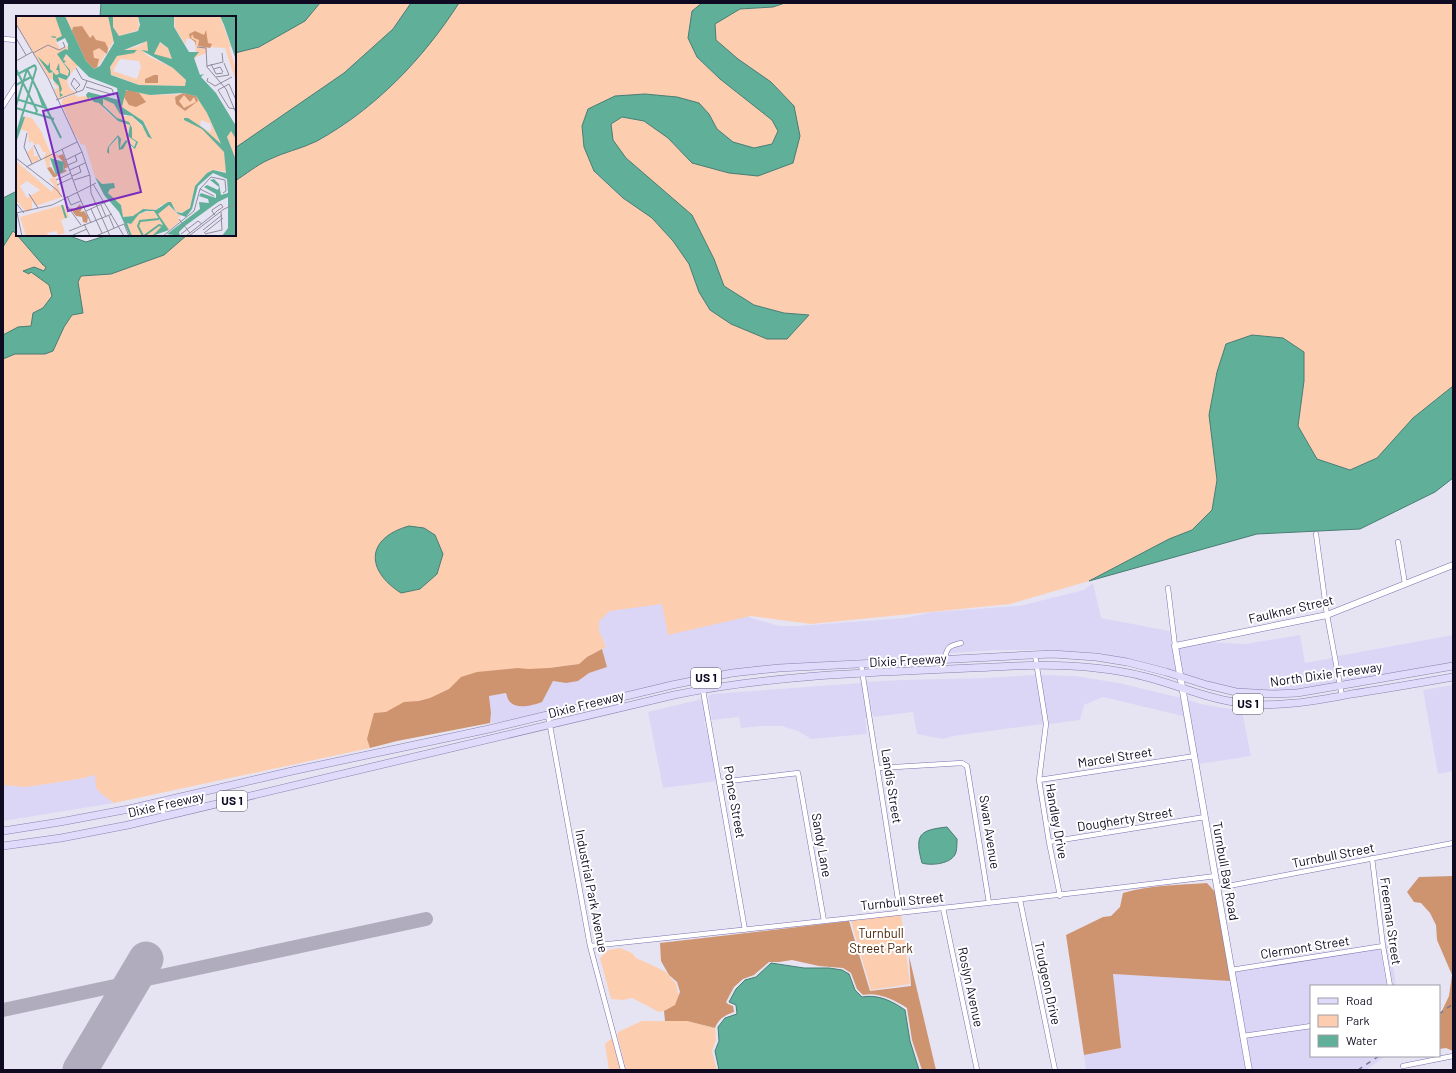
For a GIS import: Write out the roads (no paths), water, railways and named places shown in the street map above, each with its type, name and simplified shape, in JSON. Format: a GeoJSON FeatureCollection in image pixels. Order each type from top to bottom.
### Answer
{"type":"FeatureCollection","features":[{"type":"Feature","properties":{"kind":"main road","name":"Dixie Freeway"},"geometry":{"type":"LineString","coordinates":[[3,831],[89,818],[292,771],[467,734],[701,679],[761,670],[944,659],[1071,655],[1106,659],[1148,667],[1180,676]]}},
{"type":"Feature","properties":{"kind":"main road","name":"Dixie Freeway"},"geometry":{"type":"LineString","coordinates":[[3,846],[81,834],[164,817],[549,725],[704,689],[732,684],[780,679],[863,674],[1063,665],[1114,670],[1146,677],[1182,688]]}},
{"type":"Feature","properties":{"kind":"main road","name":"North Dixie Freeway"},"geometry":{"type":"LineString","coordinates":[[1180,676],[1216,688],[1257,694],[1297,693],[1453,666]]}},
{"type":"Feature","properties":{"kind":"main road","name":"North Dixie Freeway"},"geometry":{"type":"LineString","coordinates":[[1182,688],[1227,701],[1256,705],[1299,703],[1453,677]]}},
{"type":"Feature","properties":{"kind":"street"},"geometry":{"type":"LineString","coordinates":[[3,39],[16,40]]}},
{"type":"Feature","properties":{"kind":"street"},"geometry":{"type":"LineString","coordinates":[[3,106],[16,86]]}},
{"type":"Feature","properties":{"kind":"street"},"geometry":{"type":"LineString","coordinates":[[1316,534],[1326,615],[1342,696]]}},
{"type":"Feature","properties":{"kind":"street"},"geometry":{"type":"LineString","coordinates":[[1398,542],[1405,584]]}},
{"type":"Feature","properties":{"kind":"street","name":"Faulkner Street"},"geometry":{"type":"LineString","coordinates":[[1175,646],[1326,615],[1453,565]]}},
{"type":"Feature","properties":{"kind":"street"},"geometry":{"type":"LineString","coordinates":[[1168,588],[1175,646]]}},
{"type":"Feature","properties":{"kind":"street"},"geometry":{"type":"LineString","coordinates":[[944,659],[951,645],[961,643]]}},
{"type":"Feature","properties":{"kind":"street","name":"Turnbull Bay Road"},"geometry":{"type":"LineString","coordinates":[[1175,646],[1249,1070]]}},
{"type":"Feature","properties":{"kind":"street","name":"Handley Drive"},"geometry":{"type":"LineString","coordinates":[[1035,655],[1046,724],[1039,780],[1049,842],[1060,896]]}},
{"type":"Feature","properties":{"kind":"street","name":"Landis Street"},"geometry":{"type":"LineString","coordinates":[[861,664],[900,912]]}},
{"type":"Feature","properties":{"kind":"street","name":"Ponce Street"},"geometry":{"type":"LineString","coordinates":[[701,679],[704,689],[745,930]]}},
{"type":"Feature","properties":{"kind":"street","name":"Industrial Park Avenue"},"geometry":{"type":"LineString","coordinates":[[548,715],[590,946],[623,1070]]}},
{"type":"Feature","properties":{"kind":"street","name":"Marcel Street"},"geometry":{"type":"LineString","coordinates":[[1039,780],[1195,756]]}},
{"type":"Feature","properties":{"kind":"street","name":"Swan Avenue"},"geometry":{"type":"LineString","coordinates":[[878,768],[962,763],[967,766],[990,903]]}},
{"type":"Feature","properties":{"kind":"street","name":"Sandy Lane"},"geometry":{"type":"LineString","coordinates":[[720,782],[798,773],[824,921]]}},
{"type":"Feature","properties":{"kind":"street"},"geometry":{"type":"LineString","coordinates":[[162,802],[164,817]]}},
{"type":"Feature","properties":{"kind":"street","name":"Dougherty Street"},"geometry":{"type":"LineString","coordinates":[[1049,842],[1205,817]]}},
{"type":"Feature","properties":{"kind":"street","name":"Turnbull Street"},"geometry":{"type":"LineString","coordinates":[[1218,888],[1453,843]]}},
{"type":"Feature","properties":{"kind":"street","name":"Freeman Street"},"geometry":{"type":"LineString","coordinates":[[1372,858],[1383,946],[1390,985]]}},
{"type":"Feature","properties":{"kind":"street","name":"Turnbull Street"},"geometry":{"type":"LineString","coordinates":[[590,946],[1060,896],[1216,876]]}},
{"type":"Feature","properties":{"kind":"street","name":"Trudgeon Drive"},"geometry":{"type":"LineString","coordinates":[[1020,900],[1055,1070]]}},
{"type":"Feature","properties":{"kind":"street","name":"Roslyn Avenue"},"geometry":{"type":"LineString","coordinates":[[943,908],[977,1070]]}},
{"type":"Feature","properties":{"kind":"street","name":"Clermont Street"},"geometry":{"type":"LineString","coordinates":[[1231,970],[1383,946]]}},
{"type":"Feature","properties":{"kind":"street"},"geometry":{"type":"LineString","coordinates":[[1244,1036],[1310,1026]]}},
{"type":"Feature","properties":{"kind":"street"},"geometry":{"type":"LineString","coordinates":[[1403,1066],[1453,1056]]}},
{"type":"Feature","properties":{"kind":"water"},"geometry":{"type":"Polygon","coordinates":[[[101,3],[320,3],[305,21],[259,47],[236,53],[236,16],[100,16],[101,3]]]}},
{"type":"Feature","properties":{"kind":"water"},"geometry":{"type":"Polygon","coordinates":[[[411,3],[459,3],[430,44],[414,63],[359,114],[317,141],[268,160],[236,180],[236,147],[344,73],[393,29],[411,3]]]}},
{"type":"Feature","properties":{"kind":"water"},"geometry":{"type":"Polygon","coordinates":[[[702,3],[785,3],[773,7],[740,9],[715,24],[716,40],[738,59],[771,82],[794,106],[800,136],[793,163],[758,176],[729,173],[692,163],[668,138],[644,121],[622,117],[611,124],[613,140],[626,158],[692,215],[714,259],[724,286],[754,305],[784,313],[809,315],[787,339],[767,339],[731,324],[710,310],[699,292],[689,264],[673,241],[652,218],[623,198],[594,171],[584,147],[582,126],[588,109],[615,96],[645,94],[677,97],[699,103],[709,114],[717,129],[733,142],[754,148],[772,144],[778,131],[772,120],[720,79],[697,57],[688,38],[692,11],[702,3]]]}},
{"type":"Feature","properties":{"kind":"water"},"geometry":{"type":"Polygon","coordinates":[[[16,192],[16,234],[13,231],[3,247],[3,198],[16,192]]]}},
{"type":"Feature","properties":{"kind":"water"},"geometry":{"type":"Polygon","coordinates":[[[18,236],[70,236],[86,242],[105,236],[186,236],[164,255],[111,274],[81,276],[78,282],[83,313],[72,315],[64,327],[53,351],[45,354],[15,354],[3,359],[3,335],[18,327],[31,326],[33,313],[43,308],[52,296],[49,285],[31,272],[29,274],[23,271],[34,267],[44,271],[46,267],[18,236]]]}},
{"type":"Feature","properties":{"kind":"water"},"geometry":{"type":"Polygon","coordinates":[[[1252,335],[1283,338],[1304,352],[1304,381],[1298,426],[1317,459],[1350,470],[1377,458],[1413,418],[1453,386],[1453,478],[1435,492],[1360,529],[1257,534],[1089,581],[1169,539],[1192,530],[1212,510],[1217,480],[1209,415],[1217,372],[1226,344],[1252,335]]]}},
{"type":"Feature","properties":{"kind":"water"},"geometry":{"type":"Polygon","coordinates":[[[409,526],[424,528],[435,535],[443,554],[437,574],[420,589],[401,593],[389,584],[381,575],[376,565],[375,555],[378,546],[385,538],[395,531],[409,526]]]}},
{"type":"Feature","properties":{"kind":"water"},"geometry":{"type":"Polygon","coordinates":[[[947,827],[957,839],[954,856],[946,862],[936,864],[922,863],[919,846],[921,835],[931,830],[947,827]]]}},
{"type":"Feature","properties":{"kind":"water"},"geometry":{"type":"Polygon","coordinates":[[[771,963],[804,968],[829,968],[842,970],[849,974],[855,990],[862,997],[879,997],[905,1010],[910,1041],[919,1070],[719,1070],[715,1051],[719,1041],[718,1027],[725,1018],[737,1014],[736,1005],[729,1002],[736,989],[745,980],[756,977],[771,963]]]}},
{"type":"Feature","properties":{"kind":"railway"},"geometry":{"type":"LineString","coordinates":[[1440,1013],[1453,1004]]}},
{"type":"Feature","properties":{"kind":"railway"},"geometry":{"type":"LineString","coordinates":[[1358,1070],[1378,1057]]}},
{"type":"Feature","properties":{"kind":"park label","name":"Turnbull Street Park"},"geometry":{"type":"Point","coordinates":[881,940]}}]}
